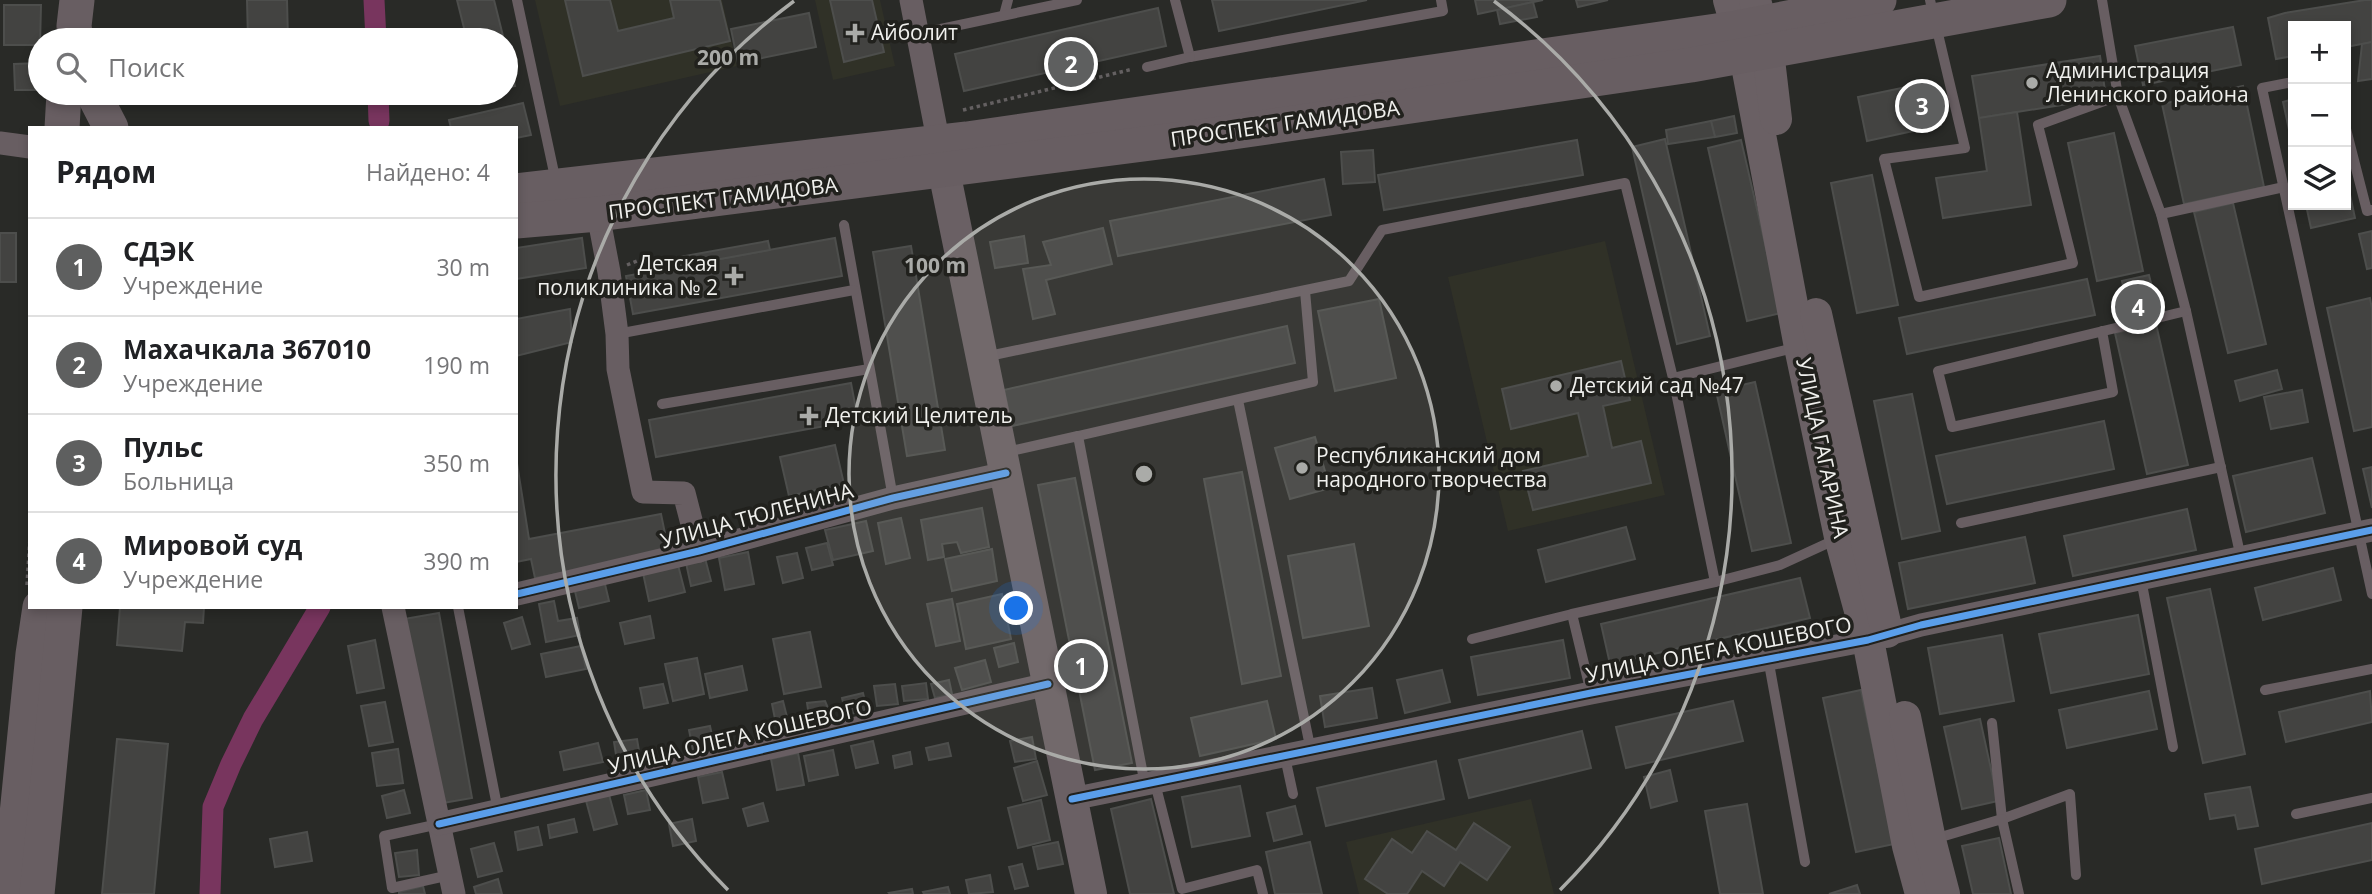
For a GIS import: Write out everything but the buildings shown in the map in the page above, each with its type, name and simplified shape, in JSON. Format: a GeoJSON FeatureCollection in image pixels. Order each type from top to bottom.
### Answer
{"type":"FeatureCollection","features":[{"type":"Feature","properties":{"kind":"main road"},"geometry":{"type":"LineString","coordinates":[[72,28],[76,0]]}},
{"type":"Feature","properties":{"kind":"main road"},"geometry":{"type":"LineString","coordinates":[[74,28],[76,0]]}},
{"type":"Feature","properties":{"kind":"main road","name":"ПРОСПЕКТ ГАМИДОВА"},"geometry":{"type":"LineString","coordinates":[[518,191],[939,144],[1212,135],[1878,0]]}},
{"type":"Feature","properties":{"kind":"main road","name":"ПРОСПЕКТ ГАМИДОВА"},"geometry":{"type":"LineString","coordinates":[[1749,26],[2049,0]]}},
{"type":"Feature","properties":{"kind":"main road","name":"УЛИЦА ГАГАРИНА"},"geometry":{"type":"LineString","coordinates":[[1749,26],[1811,344],[1852,530],[1944,894]]}},
{"type":"Feature","properties":{"kind":"main road"},"geometry":{"type":"LineString","coordinates":[[62,126],[63,105]]}},
{"type":"Feature","properties":{"kind":"main road"},"geometry":{"type":"LineString","coordinates":[[99,105],[110,126]]}},
{"type":"Feature","properties":{"kind":"main road"},"geometry":{"type":"LineString","coordinates":[[939,144],[1072,799],[1088,893]]}},
{"type":"Feature","properties":{"kind":"main road","name":"ПРОСПЕКТ ГАМИДОВА"},"geometry":{"type":"LineString","coordinates":[[518,221],[598,215],[939,144]]}},
{"type":"Feature","properties":{"kind":"main road"},"geometry":{"type":"LineString","coordinates":[[9,894],[33,654],[46,629],[63,609]]}},
{"type":"Feature","properties":{"kind":"main road"},"geometry":{"type":"LineString","coordinates":[[37,894],[46,629]]}},
{"type":"Feature","properties":{"kind":"main road","name":"УЛИЦА ГАГАРИНА"},"geometry":{"type":"LineString","coordinates":[[1877,636],[1908,846],[1921,894]]}},
{"type":"Feature","properties":{"kind":"street"},"geometry":{"type":"LineString","coordinates":[[911,0],[939,144]]}},
{"type":"Feature","properties":{"kind":"street"},"geometry":{"type":"LineString","coordinates":[[0,143],[28,147]]}},
{"type":"Feature","properties":{"kind":"street"},"geometry":{"type":"LineString","coordinates":[[598,215],[609,272],[617,334],[618,369],[643,492],[684,493],[699,551]]}},
{"type":"Feature","properties":{"kind":"street","name":"УЛИЦА ТЮЛЕНИНА"},"geometry":{"type":"LineString","coordinates":[[518,594],[699,551],[893,498],[1004,463]]}},
{"type":"Feature","properties":{"kind":"street","name":"УЛИЦА ОЛЕГА КОШЕВОГО"},"geometry":{"type":"LineString","coordinates":[[1072,799],[1877,636],[2366,532]]}},
{"type":"Feature","properties":{"kind":"street"},"geometry":{"type":"LineString","coordinates":[[393,609],[452,885]]}},
{"type":"Feature","properties":{"kind":"street","name":"УЛИЦА ОЛЕГА КОШЕВОГО"},"geometry":{"type":"LineString","coordinates":[[439,824],[1048,684]]}},
{"type":"Feature","properties":{"kind":"lane"},"geometry":{"type":"LineString","coordinates":[[517,0],[556,185]]}},
{"type":"Feature","properties":{"kind":"lane"},"geometry":{"type":"LineString","coordinates":[[1001,0],[1004,15]]}},
{"type":"Feature","properties":{"kind":"lane"},"geometry":{"type":"LineString","coordinates":[[1004,15],[1008,0]]}},
{"type":"Feature","properties":{"kind":"lane"},"geometry":{"type":"LineString","coordinates":[[917,34],[1077,0]]}},
{"type":"Feature","properties":{"kind":"lane"},"geometry":{"type":"LineString","coordinates":[[1175,0],[1190,57]]}},
{"type":"Feature","properties":{"kind":"lane"},"geometry":{"type":"LineString","coordinates":[[1147,66],[1443,11],[1441,0]]}},
{"type":"Feature","properties":{"kind":"lane"},"geometry":{"type":"LineString","coordinates":[[2102,0],[2118,96],[2161,214],[2186,310],[2241,558]]}},
{"type":"Feature","properties":{"kind":"lane"},"geometry":{"type":"LineString","coordinates":[[1932,10],[1965,148],[1884,159],[1919,297],[2073,263],[2038,125],[2118,96]]}},
{"type":"Feature","properties":{"kind":"lane"},"geometry":{"type":"LineString","coordinates":[[2288,83],[2262,88],[2366,532],[2372,594]]}},
{"type":"Feature","properties":{"kind":"lane"},"geometry":{"type":"LineString","coordinates":[[2351,147],[2367,211],[2372,210]]}},
{"type":"Feature","properties":{"kind":"lane"},"geometry":{"type":"LineString","coordinates":[[984,358],[1349,281],[1381,230],[1625,183],[1673,378],[1715,582]]}},
{"type":"Feature","properties":{"kind":"lane"},"geometry":{"type":"LineString","coordinates":[[2161,214],[2284,187]]}},
{"type":"Feature","properties":{"kind":"lane"},"geometry":{"type":"LineString","coordinates":[[844,225],[893,498]]}},
{"type":"Feature","properties":{"kind":"lane"},"geometry":{"type":"LineString","coordinates":[[617,334],[854,290]]}},
{"type":"Feature","properties":{"kind":"lane"},"geometry":{"type":"LineString","coordinates":[[1004,463],[1078,436],[1313,382],[1305,291]]}},
{"type":"Feature","properties":{"kind":"lane"},"geometry":{"type":"LineString","coordinates":[[2102,331],[2113,392],[1952,427],[1938,372],[2102,331],[2186,310]]}},
{"type":"Feature","properties":{"kind":"lane"},"geometry":{"type":"LineString","coordinates":[[1673,378],[1811,344]]}},
{"type":"Feature","properties":{"kind":"lane"},"geometry":{"type":"LineString","coordinates":[[663,404],[869,369]]}},
{"type":"Feature","properties":{"kind":"lane"},"geometry":{"type":"LineString","coordinates":[[1238,400],[1311,751]]}},
{"type":"Feature","properties":{"kind":"lane"},"geometry":{"type":"LineString","coordinates":[[1078,436],[1150,784],[1182,891],[1257,870],[1263,894]]}},
{"type":"Feature","properties":{"kind":"lane"},"geometry":{"type":"LineString","coordinates":[[1961,523],[2221,467]]}},
{"type":"Feature","properties":{"kind":"lane"},"geometry":{"type":"LineString","coordinates":[[1472,639],[1780,565],[1852,530]]}},
{"type":"Feature","properties":{"kind":"lane"},"geometry":{"type":"LineString","coordinates":[[2141,579],[2174,747]]}},
{"type":"Feature","properties":{"kind":"lane"},"geometry":{"type":"LineString","coordinates":[[458,609],[498,811]]}},
{"type":"Feature","properties":{"kind":"lane"},"geometry":{"type":"LineString","coordinates":[[1572,614],[1591,693]]}},
{"type":"Feature","properties":{"kind":"lane"},"geometry":{"type":"LineString","coordinates":[[1768,658],[1805,862]]}},
{"type":"Feature","properties":{"kind":"lane"},"geometry":{"type":"LineString","coordinates":[[2265,690],[2372,669]]}},
{"type":"Feature","properties":{"kind":"lane"},"geometry":{"type":"LineString","coordinates":[[1992,723],[2002,819],[2018,894]]}},
{"type":"Feature","properties":{"kind":"lane"},"geometry":{"type":"LineString","coordinates":[[1285,757],[1293,794]]}},
{"type":"Feature","properties":{"kind":"lane"},"geometry":{"type":"LineString","coordinates":[[1930,840],[2002,819],[2070,794],[2076,875]]}},
{"type":"Feature","properties":{"kind":"lane"},"geometry":{"type":"LineString","coordinates":[[2295,814],[2372,798]]}},
{"type":"Feature","properties":{"kind":"lane"},"geometry":{"type":"LineString","coordinates":[[439,824],[384,836],[392,888],[452,885]]}},
{"type":"Feature","properties":{"kind":"path"},"geometry":{"type":"LineString","coordinates":[[939,144],[1134,68]]}},
{"type":"Feature","properties":{"kind":"shaded area"},"geometry":{"type":"Polygon","coordinates":[[[535,0],[722,0],[737,66],[560,106],[535,0]]]}},
{"type":"Feature","properties":{"kind":"shaded area","name":"Айболит"},"geometry":{"type":"Polygon","coordinates":[[[815,0],[880,0],[895,66],[833,80],[815,0]]]}},
{"type":"Feature","properties":{"kind":"shaded area","name":"Детский сад №47"},"geometry":{"type":"Polygon","coordinates":[[[1605,241],[1665,495],[1508,531],[1448,277],[1605,241]]]}},
{"type":"Feature","properties":{"kind":"shaded area"},"geometry":{"type":"Polygon","coordinates":[[[1531,799],[1554,894],[1359,894],[1346,842],[1531,799]]]}},
{"type":"Feature","properties":{"kind":"waterway"},"geometry":{"type":"LineString","coordinates":[[374,0],[375,28]]}},
{"type":"Feature","properties":{"kind":"waterway"},"geometry":{"type":"LineString","coordinates":[[378,105],[379,121]]}},
{"type":"Feature","properties":{"kind":"waterway"},"geometry":{"type":"LineString","coordinates":[[210,894],[213,807],[253,719],[319,609]]}},
{"type":"Feature","properties":{"kind":"cycle path"},"geometry":{"type":"LineString","coordinates":[[518,594],[699,551],[893,498],[1006,473]]}},
{"type":"Feature","properties":{"kind":"cycle path"},"geometry":{"type":"LineString","coordinates":[[1072,799],[1591,693],[1868,640],[1921,625],[2372,530]]}},
{"type":"Feature","properties":{"kind":"cycle path"},"geometry":{"type":"LineString","coordinates":[[439,824],[1048,684]]}},
{"type":"Feature","properties":{"kind":"place","name":"Айболит"},"geometry":{"type":"Point","coordinates":[855,33]}},
{"type":"Feature","properties":{"kind":"place","name":"Махачкала 367010"},"geometry":{"type":"Point","coordinates":[1071,64]}},
{"type":"Feature","properties":{"kind":"place","name":"Администрация Ленинского района"},"geometry":{"type":"Point","coordinates":[2032,83]}},
{"type":"Feature","properties":{"kind":"place","name":"Пульс"},"geometry":{"type":"Point","coordinates":[1922,106]}},
{"type":"Feature","properties":{"kind":"place","name":"Детская поликлиника № 2"},"geometry":{"type":"Point","coordinates":[734,276]}},
{"type":"Feature","properties":{"kind":"place","name":"Мировой суд"},"geometry":{"type":"Point","coordinates":[2138,307]}},
{"type":"Feature","properties":{"kind":"place","name":"Детский сад №47"},"geometry":{"type":"Point","coordinates":[1556,386]}},
{"type":"Feature","properties":{"kind":"place","name":"Детский Целитель"},"geometry":{"type":"Point","coordinates":[809,416]}},
{"type":"Feature","properties":{"kind":"place","name":"Республиканский дом народного творчества"},"geometry":{"type":"Point","coordinates":[1302,468]}},
{"type":"Feature","properties":{"kind":"place","name":"СДЭК"},"geometry":{"type":"Point","coordinates":[1081,666]}}]}
